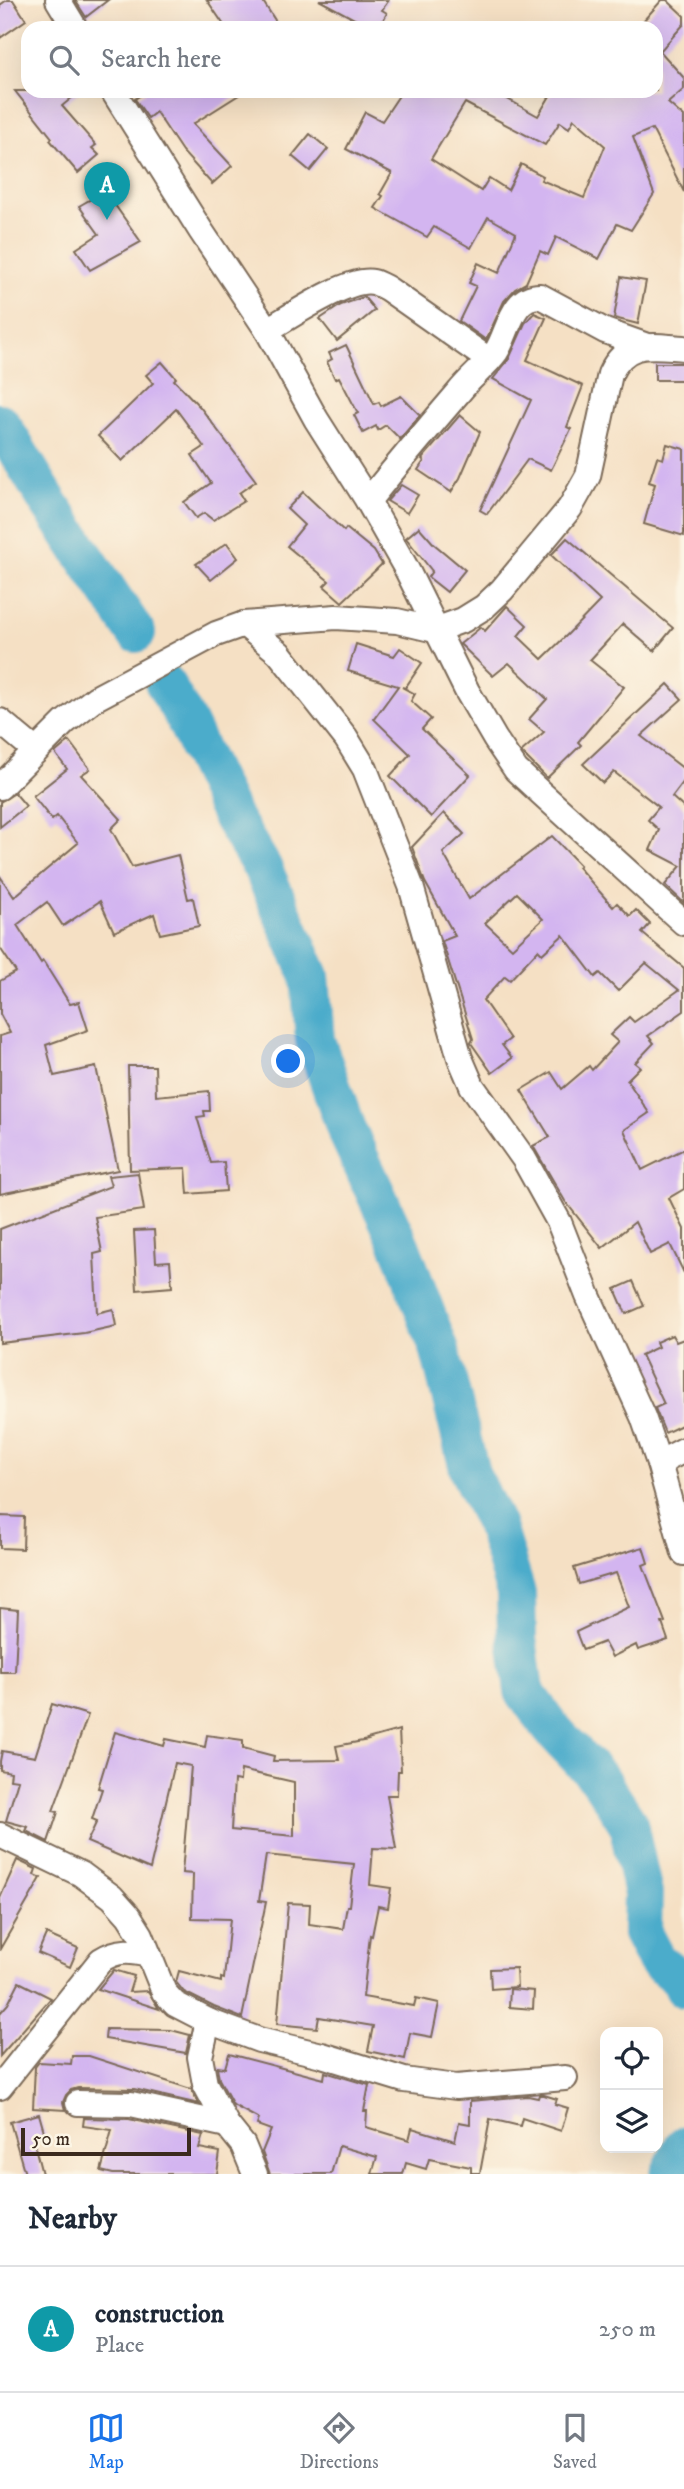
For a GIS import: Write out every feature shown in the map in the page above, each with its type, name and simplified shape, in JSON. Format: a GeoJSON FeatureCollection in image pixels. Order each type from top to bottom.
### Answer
{"type":"FeatureCollection","features":[{"type":"Feature","properties":{"kind":"street"},"geometry":{"type":"LineString","coordinates":[[58,0],[71,21]]}},
{"type":"Feature","properties":{"kind":"street"},"geometry":{"type":"LineString","coordinates":[[117,98],[267,330],[316,419],[368,501],[474,703],[516,770],[684,923]]}},
{"type":"Feature","properties":{"kind":"street"},"geometry":{"type":"LineString","coordinates":[[267,330],[344,287],[358,282],[373,282],[388,289],[489,360]]}},
{"type":"Feature","properties":{"kind":"street"},"geometry":{"type":"LineString","coordinates":[[368,501],[461,389],[489,360],[498,348],[518,306],[533,296],[540,296],[605,331],[647,346]]}},
{"type":"Feature","properties":{"kind":"street"},"geometry":{"type":"LineString","coordinates":[[0,787],[65,722],[96,698],[187,648],[244,624],[336,617],[397,621],[435,630],[463,620],[484,607],[502,590],[570,508],[588,476],[610,374],[616,362],[637,347],[684,348]]}},
{"type":"Feature","properties":{"kind":"street"},"geometry":{"type":"LineString","coordinates":[[244,624],[279,653],[346,738],[365,769],[396,842],[411,886],[460,1058],[472,1086],[524,1159],[559,1222],[643,1417],[684,1553]]}},
{"type":"Feature","properties":{"kind":"street"},"geometry":{"type":"LineString","coordinates":[[0,721],[36,751]]}},
{"type":"Feature","properties":{"kind":"street"},"geometry":{"type":"LineString","coordinates":[[659,1463],[684,1450]]}},
{"type":"Feature","properties":{"kind":"street"},"geometry":{"type":"LineString","coordinates":[[0,1835],[81,1874],[112,1897],[129,1916],[149,1955],[163,1992],[175,2004],[208,2021],[259,2040],[322,2055],[404,2080],[456,2087],[565,2078]]}},
{"type":"Feature","properties":{"kind":"street"},"geometry":{"type":"LineString","coordinates":[[0,2087],[101,1960],[113,1952],[128,1951],[149,1955]]}},
{"type":"Feature","properties":{"kind":"street"},"geometry":{"type":"LineString","coordinates":[[208,2021],[200,2057],[205,2084],[227,2125],[243,2145],[255,2174]]}},
{"type":"Feature","properties":{"kind":"street"},"geometry":{"type":"LineString","coordinates":[[78,2103],[131,2104],[227,2125]]}},
{"type":"Feature","properties":{"kind":"building"},"geometry":{"type":"Polygon","coordinates":[[[7,0],[13,0],[26,20],[0,38],[0,5],[7,0]]]}},
{"type":"Feature","properties":{"kind":"building"},"geometry":{"type":"Polygon","coordinates":[[[75,0],[108,0],[86,17],[75,0]]]}},
{"type":"Feature","properties":{"kind":"building"},"geometry":{"type":"Polygon","coordinates":[[[207,0],[262,0],[276,21],[221,21],[207,0]]]}},
{"type":"Feature","properties":{"kind":"building"},"geometry":{"type":"Polygon","coordinates":[[[319,0],[389,0],[382,10],[387,13],[383,21],[358,21],[319,0]]]}},
{"type":"Feature","properties":{"kind":"building"},"geometry":{"type":"Polygon","coordinates":[[[662,0],[667,0],[684,16],[684,24],[663,48],[663,21],[643,21],[662,0]]]}},
{"type":"Feature","properties":{"kind":"building"},"geometry":{"type":"Polygon","coordinates":[[[663,54],[684,78],[684,89],[668,103],[684,117],[684,192],[652,129],[633,137],[654,194],[631,230],[617,224],[599,259],[556,237],[548,255],[540,251],[526,283],[515,289],[504,301],[486,340],[459,321],[476,286],[469,283],[478,263],[499,273],[516,233],[488,217],[471,248],[434,227],[427,237],[375,208],[392,173],[346,149],[365,112],[382,121],[397,98],[506,98],[538,116],[549,98],[663,98],[663,54]],[[465,103],[431,159],[481,191],[489,178],[508,190],[521,164],[543,176],[541,180],[584,198],[605,146],[574,119],[569,128],[560,122],[545,145],[465,103]]]}},
{"type":"Feature","properties":{"kind":"building"},"geometry":{"type":"Polygon","coordinates":[[[15,91],[21,91],[21,98],[72,98],[62,106],[96,145],[92,148],[99,155],[78,173],[50,140],[52,138],[15,91]]]}},
{"type":"Feature","properties":{"kind":"building"},"geometry":{"type":"Polygon","coordinates":[[[234,98],[193,124],[232,166],[212,184],[182,151],[156,112],[148,118],[135,99],[234,98]]]}},
{"type":"Feature","properties":{"kind":"building"},"geometry":{"type":"Polygon","coordinates":[[[310,134],[328,149],[310,171],[292,156],[310,134]]]}},
{"type":"Feature","properties":{"kind":"building"},"geometry":{"type":"Polygon","coordinates":[[[105,191],[141,242],[90,270],[76,249],[99,234],[79,206],[105,191]]]}},
{"type":"Feature","properties":{"kind":"building"},"geometry":{"type":"Polygon","coordinates":[[[621,277],[646,281],[638,324],[614,318],[621,277]]]}},
{"type":"Feature","properties":{"kind":"building"},"geometry":{"type":"Polygon","coordinates":[[[364,297],[375,310],[337,341],[320,319],[341,305],[364,297]]]}},
{"type":"Feature","properties":{"kind":"building"},"geometry":{"type":"Polygon","coordinates":[[[534,313],[546,318],[527,360],[583,386],[567,427],[571,429],[551,470],[528,459],[487,514],[480,510],[531,400],[493,379],[509,359],[525,323],[534,313]]]}},
{"type":"Feature","properties":{"kind":"building"},"geometry":{"type":"Polygon","coordinates":[[[346,345],[374,404],[379,402],[381,406],[401,396],[420,415],[400,439],[386,425],[378,430],[376,426],[363,433],[354,415],[358,413],[339,377],[335,379],[327,362],[332,359],[329,353],[346,345]]]}},
{"type":"Feature","properties":{"kind":"building"},"geometry":{"type":"Polygon","coordinates":[[[162,362],[256,481],[239,493],[244,501],[213,520],[204,513],[196,518],[184,502],[211,483],[192,455],[204,447],[176,409],[122,461],[98,436],[153,383],[146,375],[162,362]]]}},
{"type":"Feature","properties":{"kind":"building"},"geometry":{"type":"Polygon","coordinates":[[[655,363],[684,363],[684,380],[655,380],[655,363]]]}},
{"type":"Feature","properties":{"kind":"building"},"geometry":{"type":"Polygon","coordinates":[[[460,415],[480,432],[451,492],[418,470],[424,461],[422,459],[460,415]]]}},
{"type":"Feature","properties":{"kind":"building"},"geometry":{"type":"Polygon","coordinates":[[[667,444],[684,449],[684,536],[644,524],[655,484],[649,482],[657,457],[663,459],[667,444]]]}},
{"type":"Feature","properties":{"kind":"building"},"geometry":{"type":"Polygon","coordinates":[[[401,485],[418,495],[407,513],[387,501],[401,485]]]}},
{"type":"Feature","properties":{"kind":"building"},"geometry":{"type":"Polygon","coordinates":[[[303,492],[344,531],[346,528],[374,551],[382,564],[342,602],[324,586],[329,581],[287,546],[304,525],[287,509],[303,492]]]}},
{"type":"Feature","properties":{"kind":"building"},"geometry":{"type":"Polygon","coordinates":[[[419,527],[434,544],[465,570],[447,592],[428,577],[432,571],[406,538],[419,527]]]}},
{"type":"Feature","properties":{"kind":"building"},"geometry":{"type":"Polygon","coordinates":[[[567,538],[673,628],[654,651],[623,624],[590,660],[624,687],[578,742],[581,745],[547,778],[521,752],[544,732],[529,719],[547,699],[509,663],[493,676],[460,644],[481,627],[485,631],[507,606],[527,625],[518,636],[542,659],[568,634],[600,601],[551,555],[567,538]]]}},
{"type":"Feature","properties":{"kind":"building"},"geometry":{"type":"Polygon","coordinates":[[[227,543],[238,558],[211,580],[196,564],[227,543]]]}},
{"type":"Feature","properties":{"kind":"building"},"geometry":{"type":"Polygon","coordinates":[[[356,644],[394,656],[400,648],[422,663],[405,688],[402,687],[415,694],[411,701],[431,719],[422,729],[470,775],[431,817],[390,776],[410,754],[374,719],[398,686],[348,671],[356,644]]]}},
{"type":"Feature","properties":{"kind":"building"},"geometry":{"type":"Polygon","coordinates":[[[668,684],[682,699],[641,736],[684,769],[684,781],[672,797],[684,808],[684,903],[665,885],[681,866],[650,850],[659,830],[648,820],[659,807],[614,772],[603,783],[583,764],[668,684]]]}},
{"type":"Feature","properties":{"kind":"building"},"geometry":{"type":"Polygon","coordinates":[[[69,741],[90,769],[81,775],[121,819],[111,829],[132,867],[178,855],[188,899],[193,898],[199,926],[160,934],[154,914],[114,932],[100,901],[63,926],[47,902],[17,925],[70,1004],[79,1002],[88,1030],[46,1045],[54,1076],[96,1067],[118,1170],[0,1194],[0,1036],[10,1033],[0,1014],[0,981],[16,972],[0,948],[0,876],[14,897],[78,843],[57,816],[52,820],[33,796],[67,769],[55,753],[69,741]]]}},
{"type":"Feature","properties":{"kind":"building"},"geometry":{"type":"Polygon","coordinates":[[[15,793],[26,806],[0,827],[0,802],[15,793]]]}},
{"type":"Feature","properties":{"kind":"building"},"geometry":{"type":"Polygon","coordinates":[[[444,813],[464,834],[443,853],[469,899],[552,836],[580,865],[578,867],[613,907],[617,903],[630,916],[636,910],[650,924],[642,933],[684,968],[684,1011],[648,1036],[654,1043],[635,1063],[640,1067],[627,1080],[649,1113],[624,1130],[642,1170],[684,1149],[684,1189],[669,1198],[684,1229],[684,1273],[670,1244],[650,1254],[635,1222],[602,1248],[565,1201],[533,1146],[550,1137],[521,1090],[551,1072],[562,1089],[589,1066],[592,1070],[618,1042],[610,1035],[629,1017],[634,1022],[679,990],[646,963],[618,991],[600,973],[595,977],[563,935],[542,954],[538,950],[510,980],[505,976],[483,1000],[510,1039],[502,1045],[512,1058],[492,1073],[471,1043],[473,1039],[442,941],[455,936],[425,882],[412,847],[444,813]],[[517,893],[485,923],[512,948],[543,919],[517,893]]]}},
{"type":"Feature","properties":{"kind":"building"},"geometry":{"type":"Polygon","coordinates":[[[128,1066],[155,1066],[156,1096],[209,1091],[210,1111],[204,1111],[205,1116],[197,1117],[211,1163],[224,1162],[226,1191],[188,1194],[186,1168],[130,1170],[128,1066]]]}},
{"type":"Feature","properties":{"kind":"building"},"geometry":{"type":"Polygon","coordinates":[[[138,1173],[144,1210],[95,1217],[102,1252],[94,1254],[97,1313],[113,1309],[116,1326],[84,1333],[0,1343],[0,1229],[111,1186],[108,1176],[138,1173]]]}},
{"type":"Feature","properties":{"kind":"building"},"geometry":{"type":"Polygon","coordinates":[[[154,1230],[156,1262],[170,1261],[172,1287],[137,1290],[134,1231],[154,1230]]]}},
{"type":"Feature","properties":{"kind":"building"},"geometry":{"type":"Polygon","coordinates":[[[633,1281],[644,1306],[626,1314],[615,1289],[633,1281]]]}},
{"type":"Feature","properties":{"kind":"building"},"geometry":{"type":"Polygon","coordinates":[[[672,1335],[676,1342],[684,1339],[684,1424],[665,1433],[655,1408],[664,1404],[641,1355],[658,1347],[656,1342],[672,1335]]]}},
{"type":"Feature","properties":{"kind":"building"},"geometry":{"type":"Polygon","coordinates":[[[0,1516],[24,1517],[23,1549],[0,1548],[0,1516]]]}},
{"type":"Feature","properties":{"kind":"building"},"geometry":{"type":"Polygon","coordinates":[[[643,1547],[648,1563],[643,1565],[665,1622],[662,1623],[668,1640],[638,1650],[636,1645],[612,1657],[604,1642],[583,1650],[576,1632],[629,1607],[616,1573],[579,1584],[574,1568],[643,1547]]]}},
{"type":"Feature","properties":{"kind":"building"},"geometry":{"type":"Polygon","coordinates":[[[0,1608],[18,1610],[15,1672],[0,1672],[0,1608]]]}},
{"type":"Feature","properties":{"kind":"building"},"geometry":{"type":"Polygon","coordinates":[[[52,1704],[88,1715],[53,1811],[58,1812],[48,1842],[26,1831],[28,1827],[6,1821],[18,1780],[10,1779],[11,1772],[0,1770],[0,1761],[2,1751],[35,1757],[52,1704]]]}},
{"type":"Feature","properties":{"kind":"building"},"geometry":{"type":"Polygon","coordinates":[[[399,1730],[401,1771],[398,1771],[397,1795],[387,1795],[396,1849],[373,1848],[370,1885],[391,1888],[388,1908],[378,1906],[372,1936],[370,1935],[363,1997],[414,2006],[416,1998],[439,2003],[432,2037],[410,2033],[405,2059],[368,2051],[373,2026],[319,2017],[317,2028],[277,2024],[288,1903],[310,1904],[309,1924],[343,1929],[354,1864],[266,1855],[259,1901],[266,1902],[242,2018],[184,1992],[176,1982],[179,1971],[221,1982],[221,1978],[224,1979],[230,1919],[192,1918],[193,1874],[182,1873],[191,1766],[175,1763],[150,1869],[87,1842],[97,1821],[92,1819],[102,1789],[98,1788],[115,1732],[164,1746],[166,1739],[205,1747],[207,1735],[243,1740],[243,1748],[274,1756],[273,1761],[339,1760],[336,1746],[399,1730]],[[241,1770],[240,1781],[234,1780],[231,1830],[294,1836],[294,1782],[241,1770]]]}},
{"type":"Feature","properties":{"kind":"building"},"geometry":{"type":"Polygon","coordinates":[[[17,1860],[36,1869],[34,1875],[41,1878],[0,1949],[0,1898],[17,1860]]]}},
{"type":"Feature","properties":{"kind":"building"},"geometry":{"type":"Polygon","coordinates":[[[46,1934],[78,1948],[70,1967],[38,1953],[46,1934]]]}},
{"type":"Feature","properties":{"kind":"building"},"geometry":{"type":"Polygon","coordinates":[[[516,1968],[517,1987],[491,1989],[490,1969],[516,1968]]]}},
{"type":"Feature","properties":{"kind":"building"},"geometry":{"type":"Polygon","coordinates":[[[114,1970],[134,1976],[129,1992],[148,1991],[159,2009],[98,1989],[114,1970]]]}},
{"type":"Feature","properties":{"kind":"building"},"geometry":{"type":"Polygon","coordinates":[[[19,1982],[51,1998],[0,2056],[0,2013],[8,2004],[19,1982]]]}},
{"type":"Feature","properties":{"kind":"building"},"geometry":{"type":"Polygon","coordinates":[[[510,1989],[534,1991],[533,2009],[509,2007],[510,1989]]]}},
{"type":"Feature","properties":{"kind":"building"},"geometry":{"type":"Polygon","coordinates":[[[106,2029],[171,2030],[190,2035],[186,2053],[105,2039],[106,2029]]]}},
{"type":"Feature","properties":{"kind":"building"},"geometry":{"type":"Polygon","coordinates":[[[229,2054],[324,2079],[325,2072],[369,2085],[364,2111],[367,2111],[366,2127],[409,2140],[412,2128],[455,2141],[459,2122],[470,2124],[470,2101],[528,2096],[538,2098],[539,2095],[544,2095],[557,2099],[555,2104],[568,2108],[561,2131],[522,2118],[520,2126],[490,2119],[480,2173],[471,2173],[471,2167],[429,2159],[426,2169],[406,2163],[403,2174],[372,2174],[377,2157],[339,2146],[331,2174],[270,2174],[262,2152],[271,2130],[257,2125],[259,2119],[233,2105],[219,2079],[217,2067],[225,2068],[229,2054]]]}},
{"type":"Feature","properties":{"kind":"building"},"geometry":{"type":"Polygon","coordinates":[[[72,2056],[89,2056],[191,2089],[199,2104],[134,2089],[78,2088],[66,2095],[63,2102],[65,2110],[33,2108],[35,2067],[39,2062],[71,2064],[72,2056]]]}},
{"type":"Feature","properties":{"kind":"building"},"geometry":{"type":"Polygon","coordinates":[[[39,2114],[45,2135],[33,2139],[42,2174],[25,2174],[10,2122],[39,2114]]]}},
{"type":"Feature","properties":{"kind":"building"},"geometry":{"type":"Polygon","coordinates":[[[84,2118],[129,2119],[203,2135],[199,2148],[220,2152],[217,2174],[113,2174],[101,2171],[112,2130],[83,2126],[84,2118]]]}},
{"type":"Feature","properties":{"kind":"waterway"},"geometry":{"type":"LineString","coordinates":[[0,423],[49,503],[136,633]]}},
{"type":"Feature","properties":{"kind":"waterway"},"geometry":{"type":"LineString","coordinates":[[164,682],[185,719],[232,818],[262,867],[310,976],[315,1040],[346,1129],[401,1248],[440,1351],[470,1473],[495,1524],[516,1593],[517,1639],[524,1691],[551,1728],[600,1780],[628,1823],[643,1894],[642,1933],[656,1960],[681,1980],[684,1988]]}},
{"type":"Feature","properties":{"kind":"waterway"},"geometry":{"type":"LineString","coordinates":[[670,2174],[684,2146]]}},
{"type":"Feature","properties":{"kind":"place","name":"construction"},"geometry":{"type":"Point","coordinates":[107,220]}}]}
